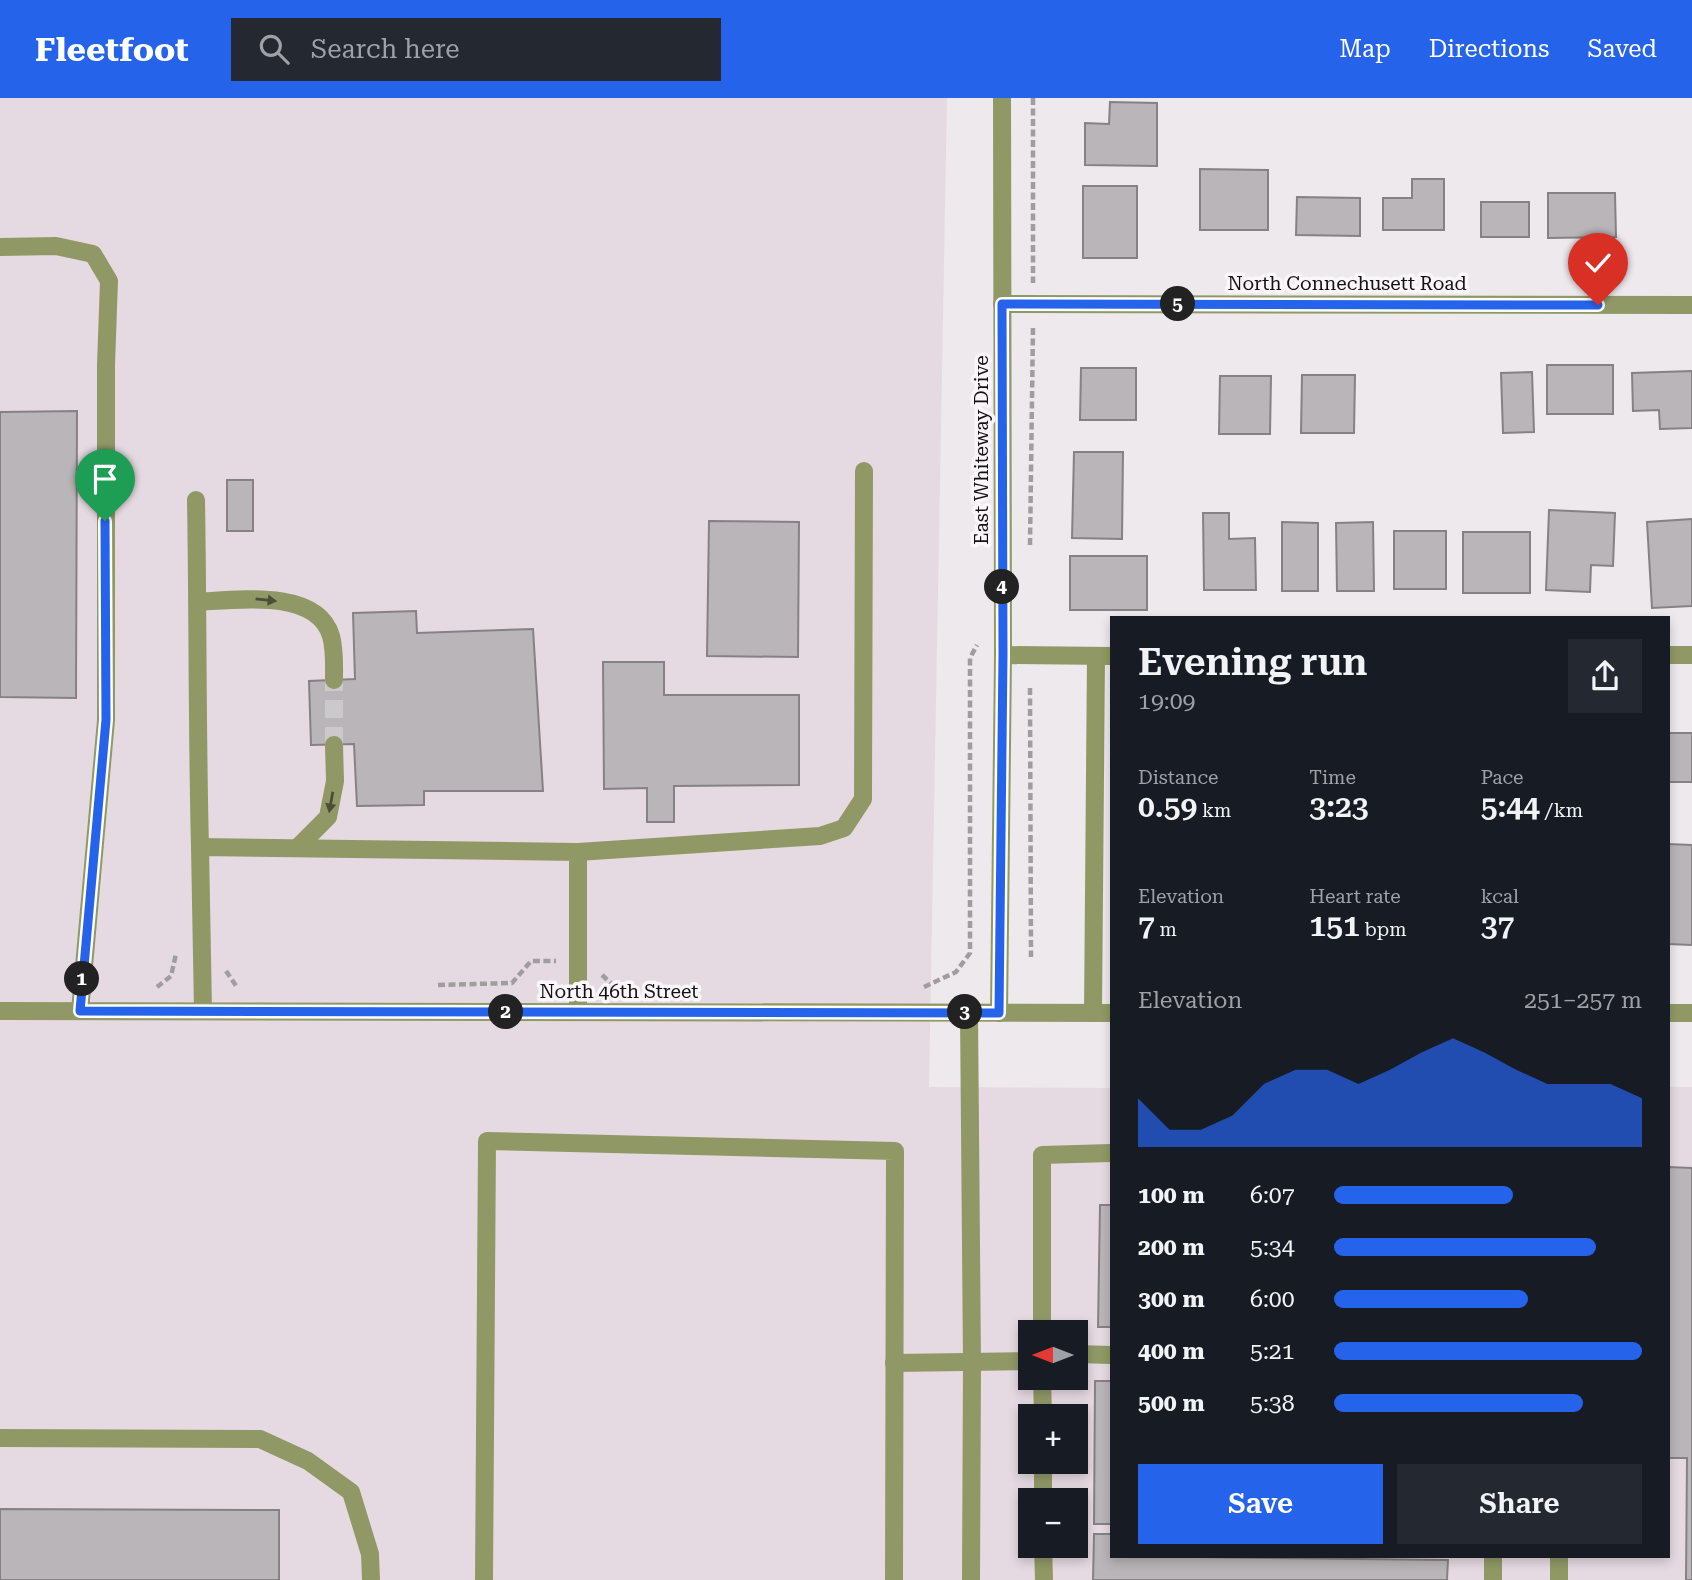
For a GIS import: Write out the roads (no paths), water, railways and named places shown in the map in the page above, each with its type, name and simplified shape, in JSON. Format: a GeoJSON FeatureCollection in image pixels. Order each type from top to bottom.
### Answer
{"type":"FeatureCollection","features":[{"type":"Feature","properties":{"kind":"street","name":"East Whiteway Drive"},"geometry":{"type":"LineString","coordinates":[[999,1013],[1003,655],[1002,98]]}},
{"type":"Feature","properties":{"kind":"street"},"geometry":{"type":"LineString","coordinates":[[0,247],[56,246],[93,254],[109,281],[106,392],[106,720],[80,1011]]}},
{"type":"Feature","properties":{"kind":"street","name":"North Connechusett Road"},"geometry":{"type":"LineString","coordinates":[[1002,304],[1692,305]]}},
{"type":"Feature","properties":{"kind":"street"},"geometry":{"type":"LineString","coordinates":[[200,846],[578,852],[820,836],[844,828],[863,799],[864,471]]}},
{"type":"Feature","properties":{"kind":"street"},"geometry":{"type":"LineString","coordinates":[[196,500],[196,714],[203,1011]]}},
{"type":"Feature","properties":{"kind":"street"},"geometry":{"type":"LineString","coordinates":[[198,602],[252,599],[291,603],[317,615],[331,634],[334,680]]}},
{"type":"Feature","properties":{"kind":"street"},"geometry":{"type":"LineString","coordinates":[[1003,655],[1103,656],[1093,1013]]}},
{"type":"Feature","properties":{"kind":"street"},"geometry":{"type":"LineString","coordinates":[[1670,655],[1692,655]]}},
{"type":"Feature","properties":{"kind":"street"},"geometry":{"type":"LineString","coordinates":[[298,848],[328,817],[335,781],[334,744]]}},
{"type":"Feature","properties":{"kind":"street"},"geometry":{"type":"LineString","coordinates":[[578,852],[578,1012]]}},
{"type":"Feature","properties":{"kind":"street","name":"North 46th Street"},"geometry":{"type":"LineString","coordinates":[[0,1011],[1110,1013]]}},
{"type":"Feature","properties":{"kind":"street"},"geometry":{"type":"LineString","coordinates":[[970,1012],[971,1580]]}},
{"type":"Feature","properties":{"kind":"street"},"geometry":{"type":"LineString","coordinates":[[1670,1013],[1692,1013]]}},
{"type":"Feature","properties":{"kind":"street"},"geometry":{"type":"LineString","coordinates":[[484,1580],[487,1141],[895,1151],[894,1580]]}},
{"type":"Feature","properties":{"kind":"street"},"geometry":{"type":"LineString","coordinates":[[1042,1320],[1042,1155],[1110,1153]]}},
{"type":"Feature","properties":{"kind":"street"},"geometry":{"type":"LineString","coordinates":[[1088,1354],[1110,1355]]}},
{"type":"Feature","properties":{"kind":"street"},"geometry":{"type":"LineString","coordinates":[[894,1363],[1018,1361]]}},
{"type":"Feature","properties":{"kind":"street"},"geometry":{"type":"LineString","coordinates":[[0,1438],[260,1439],[308,1461],[351,1492],[370,1554],[371,1580]]}},
{"type":"Feature","properties":{"kind":"street"},"geometry":{"type":"LineString","coordinates":[[1044,1558],[1044,1580]]}},
{"type":"Feature","properties":{"kind":"street"},"geometry":{"type":"LineString","coordinates":[[1493,1558],[1493,1580]]}},
{"type":"Feature","properties":{"kind":"street"},"geometry":{"type":"LineString","coordinates":[[1559,1558],[1559,1580]]}},
{"type":"Feature","properties":{"kind":"tunnel"},"geometry":{"type":"LineString","coordinates":[[334,680],[334,745]]}}]}
